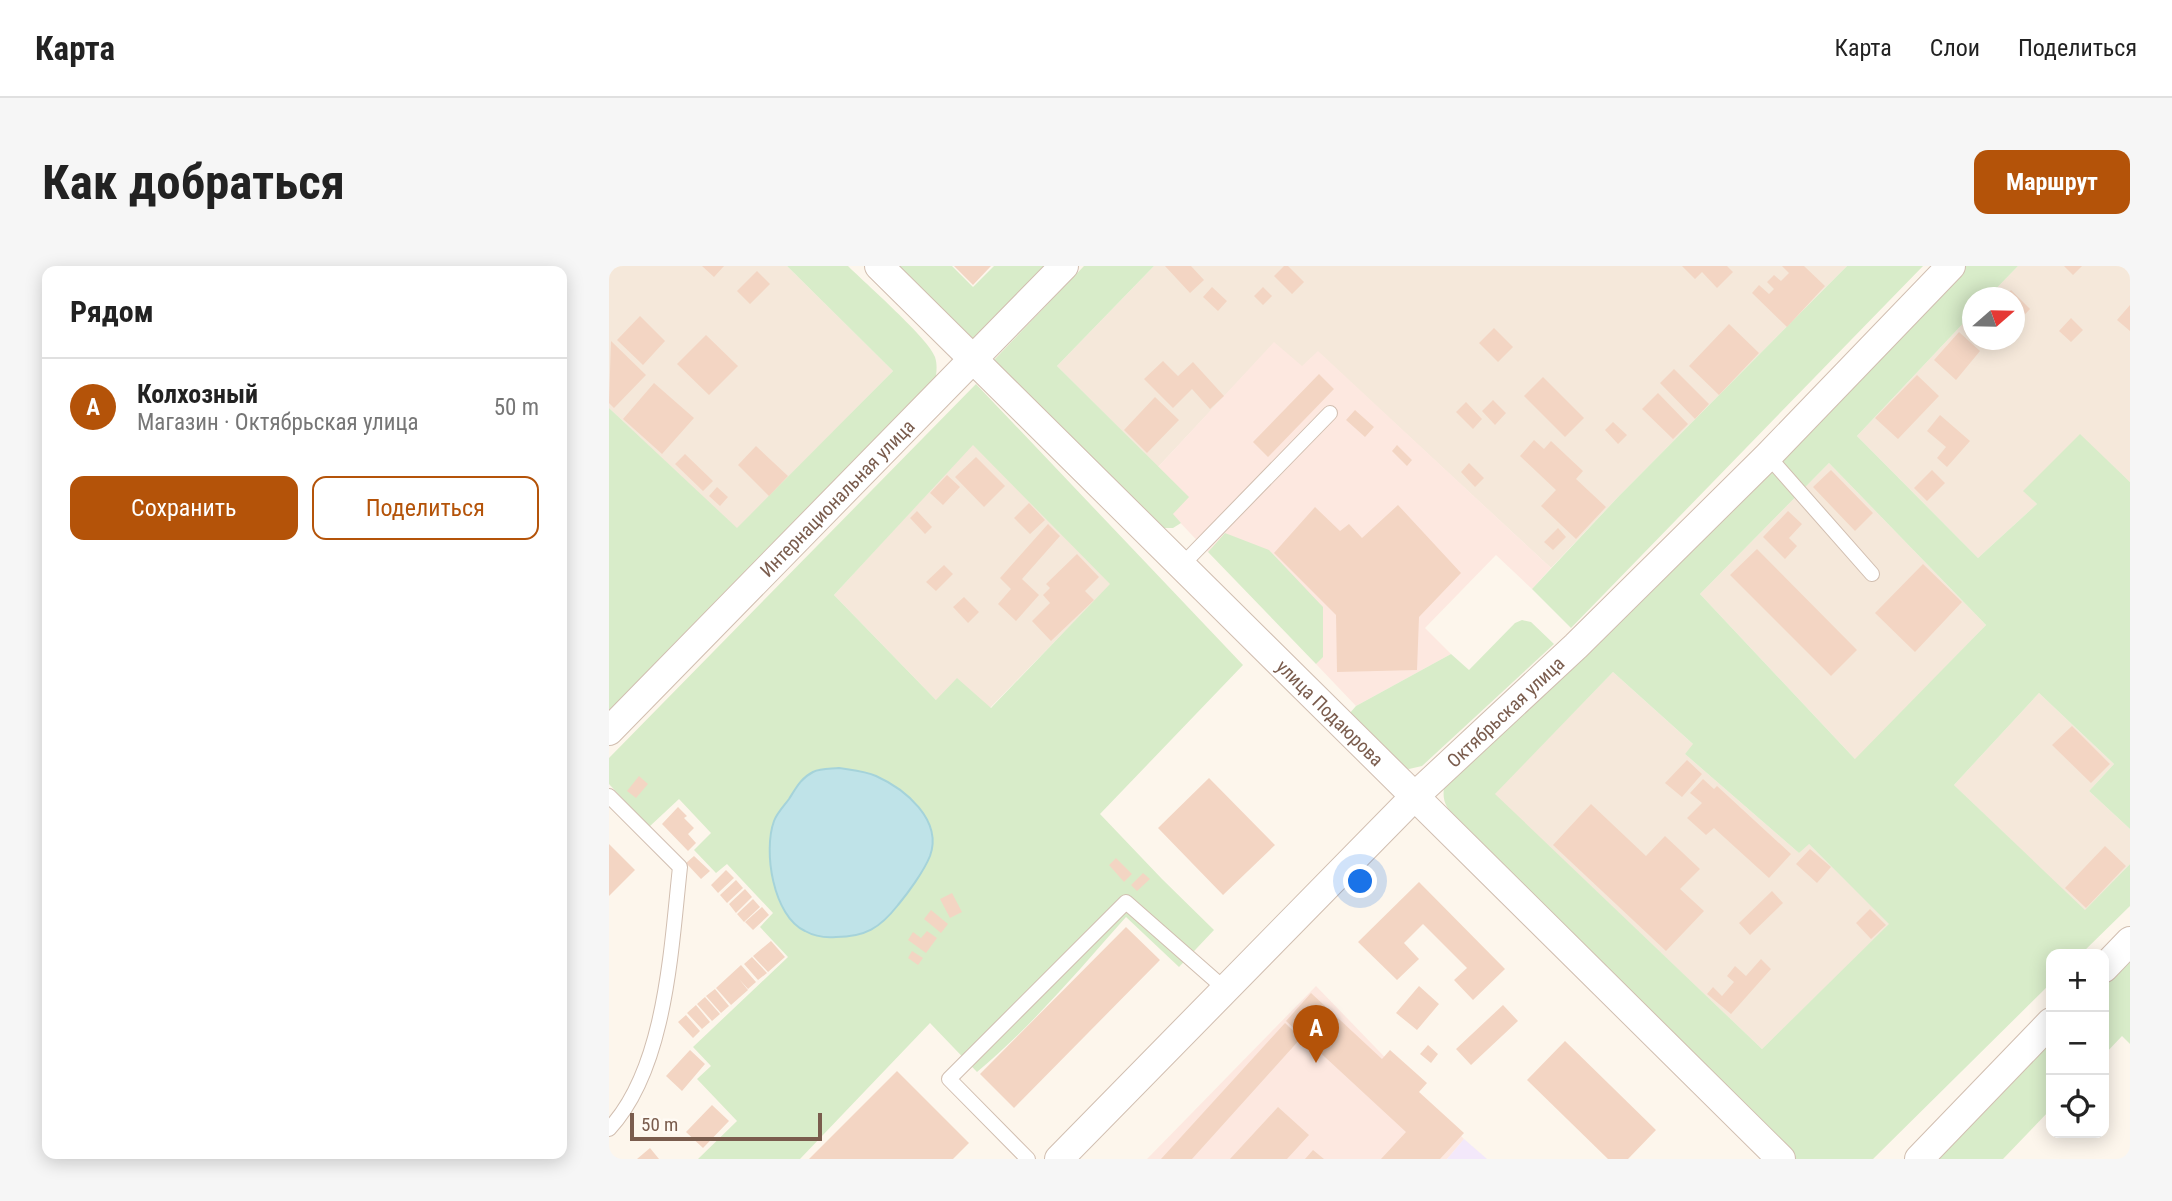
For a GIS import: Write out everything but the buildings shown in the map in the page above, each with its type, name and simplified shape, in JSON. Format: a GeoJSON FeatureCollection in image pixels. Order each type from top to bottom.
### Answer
{"type":"FeatureCollection","features":[{"type":"Feature","properties":{"kind":"street","name":"улица Подаюрова"},"geometry":{"type":"LineString","coordinates":[[879,266],[1781,1159]]}},
{"type":"Feature","properties":{"kind":"street","name":"Интернациональная улица"},"geometry":{"type":"LineString","coordinates":[[609,731],[1064,266]]}},
{"type":"Feature","properties":{"kind":"street","name":"Октябрьская улица"},"geometry":{"type":"LineString","coordinates":[[1059,1159],[1415,796],[1576,646],[1768,456],[1951,266]]}},
{"type":"Feature","properties":{"kind":"street"},"geometry":{"type":"LineString","coordinates":[[2109,963],[2130,941]]}},
{"type":"Feature","properties":{"kind":"street"},"geometry":{"type":"LineString","coordinates":[[1919,1159],[2046,1027]]}},
{"type":"Feature","properties":{"kind":"lane"},"geometry":{"type":"LineString","coordinates":[[1182,565],[1330,414]]}},
{"type":"Feature","properties":{"kind":"lane"},"geometry":{"type":"LineString","coordinates":[[1768,456],[1871,574]]}},
{"type":"Feature","properties":{"kind":"lane"},"geometry":{"type":"LineString","coordinates":[[609,796],[680,867],[669,965],[651,1056],[625,1112],[609,1129]]}},
{"type":"Feature","properties":{"kind":"lane"},"geometry":{"type":"LineString","coordinates":[[1028,1159],[949,1079],[1126,902],[1225,989]]}},
{"type":"Feature","properties":{"kind":"shaded area"},"geometry":{"type":"Polygon","coordinates":[[[609,266],[787,266],[893,371],[737,529],[609,408],[609,266]]]}},
{"type":"Feature","properties":{"kind":"shaded area"},"geometry":{"type":"Polygon","coordinates":[[[1154,266],[1847,266],[1551,568],[1318,352],[1302,367],[1274,343],[1158,467],[1057,366],[1154,266]]]}},
{"type":"Feature","properties":{"kind":"shaded area"},"geometry":{"type":"Polygon","coordinates":[[[2018,266],[2130,266],[2130,482],[2080,435],[2024,491],[2037,504],[1978,558],[1857,436],[1962,325],[1962,350],[2025,350],[2025,287],[1998,287],[2018,266]]]}},
{"type":"Feature","properties":{"kind":"shaded area"},"geometry":{"type":"Polygon","coordinates":[[[1274,342],[1302,366],[1318,351],[1551,568],[1532,589],[1496,555],[1425,628],[1451,654],[1356,706],[1316,664],[1323,656],[1225,533],[1208,552],[1172,514],[1158,467],[1274,342]]]}},
{"type":"Feature","properties":{"kind":"shaded area"},"geometry":{"type":"Polygon","coordinates":[[[973,444],[1111,584],[990,708],[937,701],[834,595],[973,444]]]}},
{"type":"Feature","properties":{"kind":"shaded area"},"geometry":{"type":"Polygon","coordinates":[[[1829,463],[1986,625],[1856,760],[1700,594],[1829,463]]]}},
{"type":"Feature","properties":{"kind":"shaded area"},"geometry":{"type":"Polygon","coordinates":[[[1613,672],[1694,745],[1685,754],[1799,853],[1808,843],[1890,924],[1762,1049],[1494,794],[1613,672]]]}},
{"type":"Feature","properties":{"kind":"shaded area"},"geometry":{"type":"Polygon","coordinates":[[[2039,693],[2114,764],[2089,791],[2130,829],[2130,864],[2085,911],[1954,785],[2039,693]]]}},
{"type":"Feature","properties":{"kind":"shaded area"},"geometry":{"type":"Polygon","coordinates":[[[1316,986],[1464,1139],[1447,1159],[1147,1159],[1316,986]]]}},
{"type":"Feature","properties":{"kind":"shaded area"},"geometry":{"type":"Polygon","coordinates":[[[1464,1139],[1487,1159],[1447,1159],[1464,1139]]]}},
{"type":"Feature","properties":{"kind":"green space"},"geometry":{"type":"Polygon","coordinates":[[[787,266],[848,266],[930,349],[936,364],[935,384],[609,716],[609,408],[737,528],[893,371],[787,266]]]}},
{"type":"Feature","properties":{"kind":"green space"},"geometry":{"type":"Polygon","coordinates":[[[892,266],[952,266],[973,287],[994,266],[1045,266],[973,344],[892,266]]]}},
{"type":"Feature","properties":{"kind":"green space"},"geometry":{"type":"Polygon","coordinates":[[[1084,266],[1154,266],[1057,366],[1189,497],[1173,514],[1181,523],[1173,528],[1163,528],[993,361],[1084,266]]]}},
{"type":"Feature","properties":{"kind":"green space"},"geometry":{"type":"Polygon","coordinates":[[[1847,266],[1923,266],[1571,628],[1532,589],[1618,497],[1847,266]]]}},
{"type":"Feature","properties":{"kind":"green space"},"geometry":{"type":"Polygon","coordinates":[[[1966,266],[2018,266],[1998,287],[1962,287],[1962,325],[1857,436],[1978,558],[2037,504],[2023,491],[2080,434],[2130,482],[2130,829],[2089,791],[2114,764],[2039,693],[1954,785],[2085,910],[2130,864],[2130,906],[2086,949],[2046,949],[2046,988],[1873,1159],[1794,1159],[1456,819],[1445,801],[1444,788],[1832,408],[1966,266]],[[1829,463],[1700,594],[1855,759],[1986,625],[1829,463]],[[1613,672],[1495,794],[1762,1049],[1889,924],[1809,844],[1799,853],[1685,754],[1693,744],[1613,672]]]}},
{"type":"Feature","properties":{"kind":"green space"},"geometry":{"type":"Polygon","coordinates":[[[976,384],[1243,665],[1100,814],[1214,930],[1179,967],[1126,917],[1036,1017],[977,1072],[930,1023],[800,1159],[698,1159],[737,1121],[697,1079],[711,1066],[693,1047],[788,957],[760,927],[773,913],[727,864],[716,873],[694,850],[711,833],[679,799],[649,827],[609,784],[609,758],[976,384]],[[973,445],[834,595],[936,700],[957,678],[991,708],[1110,584],[973,445]]]}},
{"type":"Feature","properties":{"kind":"green space"},"geometry":{"type":"Polygon","coordinates":[[[1225,533],[1269,550],[1323,607],[1323,657],[1316,664],[1208,552],[1225,533]]]}},
{"type":"Feature","properties":{"kind":"green space"},"geometry":{"type":"Polygon","coordinates":[[[1522,620],[1531,622],[1554,644],[1422,766],[1409,769],[1402,767],[1349,714],[1356,706],[1451,654],[1469,670],[1515,623],[1522,620]]]}},
{"type":"Feature","properties":{"kind":"green space"},"geometry":{"type":"Polygon","coordinates":[[[2130,956],[2130,1044],[2122,1036],[2109,1050],[2109,1012],[2109,977],[2130,956]]]}},
{"type":"Feature","properties":{"kind":"green space"},"geometry":{"type":"Polygon","coordinates":[[[2046,1040],[2046,1114],[2003,1159],[1928,1159],[2046,1040]]]}},
{"type":"Feature","properties":{"kind":"water"},"geometry":{"type":"Polygon","coordinates":[[[839,768],[872,774],[899,789],[919,807],[926,818],[933,843],[930,856],[920,875],[885,920],[864,933],[828,937],[805,931],[785,912],[773,882],[770,849],[775,818],[802,780],[816,771],[839,768]]]}},
{"type":"Feature","properties":{"kind":"place","name":"Колхозный"},"geometry":{"type":"Point","coordinates":[1316,1063]}}]}
